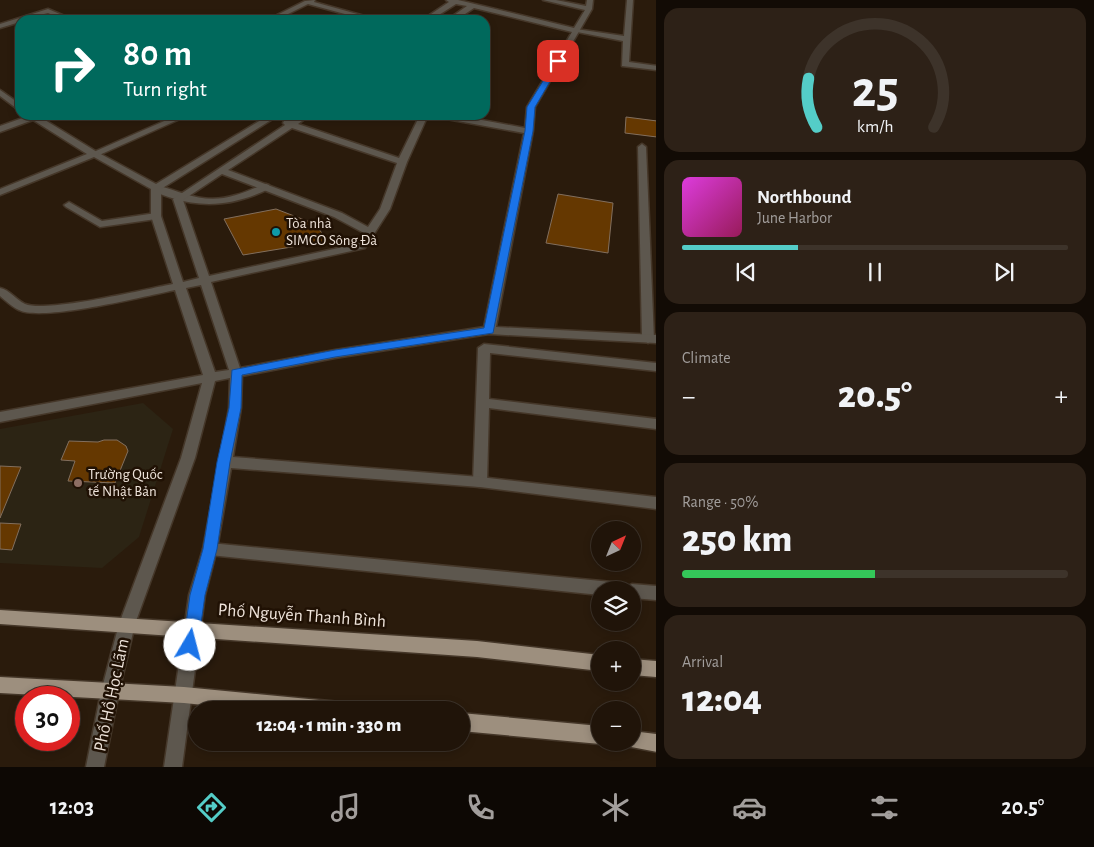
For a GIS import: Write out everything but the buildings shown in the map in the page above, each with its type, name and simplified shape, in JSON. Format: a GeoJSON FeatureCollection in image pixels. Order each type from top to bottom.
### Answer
{"type":"FeatureCollection","features":[{"type":"Feature","properties":{"kind":"main road","name":"Phố Nguyễn Thanh Bình"},"geometry":{"type":"LineString","coordinates":[[0,617],[192,628],[477,649],[591,662]]}},
{"type":"Feature","properties":{"kind":"main road"},"geometry":{"type":"LineString","coordinates":[[641,668],[656,669]]}},
{"type":"Feature","properties":{"kind":"main road"},"geometry":{"type":"LineString","coordinates":[[0,685],[184,695],[246,701]]}},
{"type":"Feature","properties":{"kind":"main road"},"geometry":{"type":"LineString","coordinates":[[470,723],[591,734]]}},
{"type":"Feature","properties":{"kind":"main road"},"geometry":{"type":"LineString","coordinates":[[641,741],[656,743]]}},
{"type":"Feature","properties":{"kind":"street"},"geometry":{"type":"LineString","coordinates":[[489,330],[529,131],[531,107],[576,31],[589,4],[546,0]]}},
{"type":"Feature","properties":{"kind":"street"},"geometry":{"type":"LineString","coordinates":[[630,0],[624,64],[656,68]]}},
{"type":"Feature","properties":{"kind":"street"},"geometry":{"type":"LineString","coordinates":[[281,15],[309,1],[358,15]]}},
{"type":"Feature","properties":{"kind":"street"},"geometry":{"type":"LineString","coordinates":[[433,15],[452,1],[576,31],[626,39]]}},
{"type":"Feature","properties":{"kind":"street"},"geometry":{"type":"LineString","coordinates":[[458,15],[472,6]]}},
{"type":"Feature","properties":{"kind":"street"},"geometry":{"type":"LineString","coordinates":[[35,15],[48,11],[58,15]]}},
{"type":"Feature","properties":{"kind":"street"},"geometry":{"type":"LineString","coordinates":[[0,26],[15,21]]}},
{"type":"Feature","properties":{"kind":"street"},"geometry":{"type":"LineString","coordinates":[[0,92],[15,104]]}},
{"type":"Feature","properties":{"kind":"street"},"geometry":{"type":"LineString","coordinates":[[0,129],[24,120]]}},
{"type":"Feature","properties":{"kind":"street"},"geometry":{"type":"LineString","coordinates":[[41,120],[94,154],[178,199],[222,203],[246,197],[266,187]]}},
{"type":"Feature","properties":{"kind":"street"},"geometry":{"type":"LineString","coordinates":[[0,192],[173,120]]}},
{"type":"Feature","properties":{"kind":"street"},"geometry":{"type":"LineString","coordinates":[[156,188],[266,120]]}},
{"type":"Feature","properties":{"kind":"street"},"geometry":{"type":"LineString","coordinates":[[282,120],[402,162]]}},
{"type":"Feature","properties":{"kind":"street"},"geometry":{"type":"LineString","coordinates":[[178,199],[298,120]]}},
{"type":"Feature","properties":{"kind":"street"},"geometry":{"type":"LineString","coordinates":[[0,291],[23,308],[45,310],[101,302],[362,246],[385,209],[402,162],[422,120]]}},
{"type":"Feature","properties":{"kind":"street"},"geometry":{"type":"LineString","coordinates":[[468,120],[529,131]]}},
{"type":"Feature","properties":{"kind":"street"},"geometry":{"type":"LineString","coordinates":[[0,417],[335,354],[489,330],[652,339],[642,147]]}},
{"type":"Feature","properties":{"kind":"street"},"geometry":{"type":"LineString","coordinates":[[222,171],[338,215],[370,232]]}},
{"type":"Feature","properties":{"kind":"street"},"geometry":{"type":"LineString","coordinates":[[156,188],[156,216],[210,377]]}},
{"type":"Feature","properties":{"kind":"street"},"geometry":{"type":"LineString","coordinates":[[173,767],[197,595],[210,549],[235,408],[236,373],[207,280],[178,199]]}},
{"type":"Feature","properties":{"kind":"street"},"geometry":{"type":"LineString","coordinates":[[69,205],[100,224],[156,216]]}},
{"type":"Feature","properties":{"kind":"street"},"geometry":{"type":"LineString","coordinates":[[480,482],[484,348],[656,367]]}},
{"type":"Feature","properties":{"kind":"street","name":"Phố Hồ Học Lãm"},"geometry":{"type":"LineString","coordinates":[[95,767],[110,692],[127,624],[188,458],[210,377]]}},
{"type":"Feature","properties":{"kind":"street"},"geometry":{"type":"LineString","coordinates":[[482,403],[656,424]]}},
{"type":"Feature","properties":{"kind":"street"},"geometry":{"type":"LineString","coordinates":[[224,462],[480,482],[656,503]]}},
{"type":"Feature","properties":{"kind":"street"},"geometry":{"type":"LineString","coordinates":[[210,549],[591,587]]}},
{"type":"Feature","properties":{"kind":"street"},"geometry":{"type":"LineString","coordinates":[[641,592],[656,593]]}},
{"type":"Feature","properties":{"kind":"shaded area","name":"Trường Quốc tế Nhật Bản"},"geometry":{"type":"Polygon","coordinates":[[[143,403],[173,429],[139,537],[102,568],[0,563],[0,429],[143,403]]]}},
{"type":"Feature","properties":{"kind":"place","name":"Tòa nhà SIMCO Sông Đà"},"geometry":{"type":"Point","coordinates":[276,232]}},
{"type":"Feature","properties":{"kind":"place","name":"Trường Quốc tế Nhật Bản"},"geometry":{"type":"Point","coordinates":[78,483]}},
{"type":"Feature","properties":{"kind":"route"},"geometry":{"type":"LineString","coordinates":[[190,645],[197,595],[210,549],[235,408],[236,373],[335,354],[489,330],[529,131],[531,107],[558,61]]}}]}
